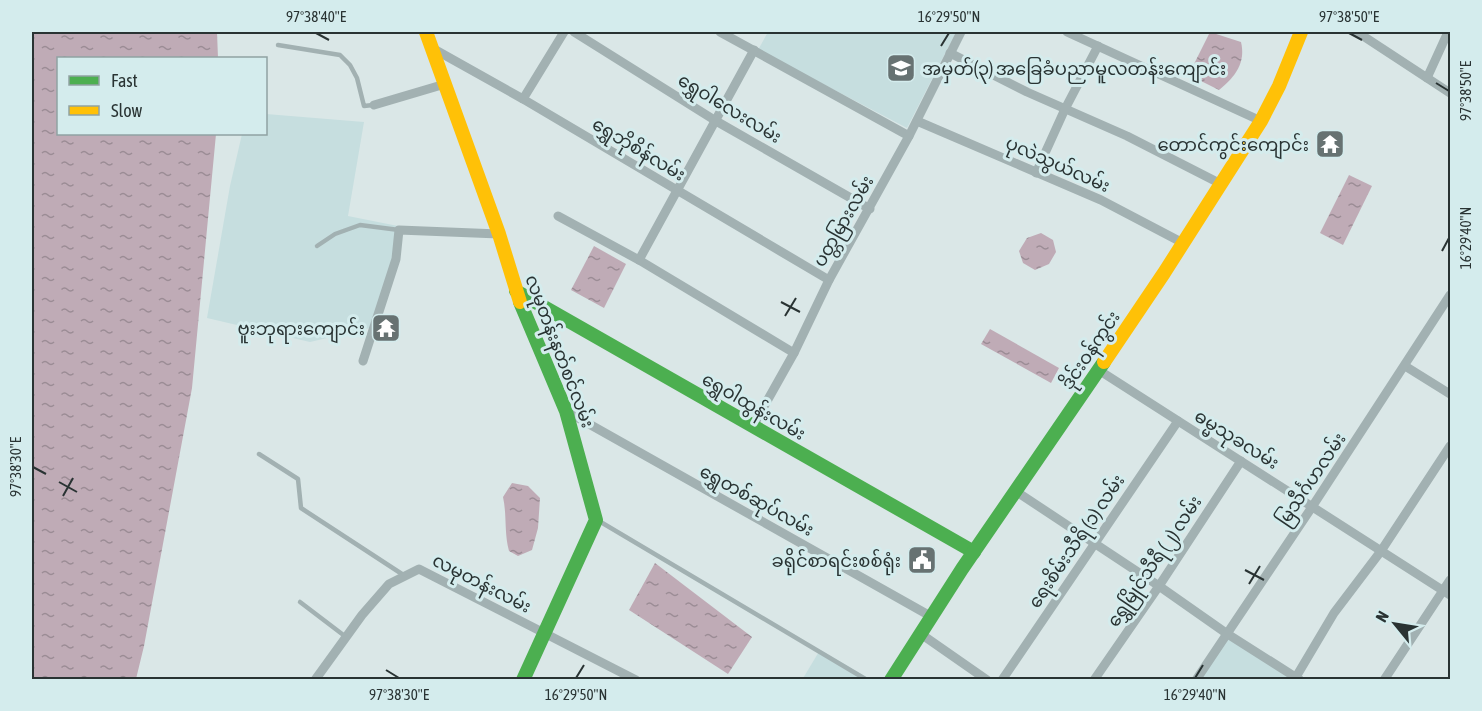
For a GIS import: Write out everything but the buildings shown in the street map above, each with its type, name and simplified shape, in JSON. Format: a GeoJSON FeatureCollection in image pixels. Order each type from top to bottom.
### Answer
{"type":"FeatureCollection","features":[{"type":"Feature","properties":{"kind":"street","name":"လမုတန်းနတ်စင်လမ်း"},"geometry":{"type":"LineString","coordinates":[[426,32],[499,234],[516,291],[566,411],[596,520]]}},
{"type":"Feature","properties":{"kind":"street","name":"ရွှေဝါလေးလမ်း"},"geometry":{"type":"LineString","coordinates":[[574,32],[716,121],[870,208]]}},
{"type":"Feature","properties":{"kind":"street"},"geometry":{"type":"LineString","coordinates":[[720,32],[909,136]]}},
{"type":"Feature","properties":{"kind":"street","name":"ပတ္တမြားလမ်း"},"geometry":{"type":"LineString","coordinates":[[753,426],[794,353],[829,280],[917,121],[961,32]]}},
{"type":"Feature","properties":{"kind":"street"},"geometry":{"type":"LineString","coordinates":[[1067,32],[1261,121]]}},
{"type":"Feature","properties":{"kind":"street","name":"ဒိုင်းဝန်ကွင်း"},"geometry":{"type":"LineString","coordinates":[[891,680],[974,552],[1017,492],[1184,243],[1261,121],[1279,87],[1301,32]]}},
{"type":"Feature","properties":{"kind":"street"},"geometry":{"type":"LineString","coordinates":[[1357,32],[1450,93]]}},
{"type":"Feature","properties":{"kind":"street"},"geometry":{"type":"LineString","coordinates":[[1427,78],[1449,32]]}},
{"type":"Feature","properties":{"kind":"street"},"geometry":{"type":"LineString","coordinates":[[523,99],[560,33]]}},
{"type":"Feature","properties":{"kind":"street"},"geometry":{"type":"LineString","coordinates":[[1036,173],[1065,109],[1098,46]]}},
{"type":"Feature","properties":{"kind":"street","name":"ရွှေဘိုစိန်လမ်း"},"geometry":{"type":"LineString","coordinates":[[431,48],[523,99],[829,280]]}},
{"type":"Feature","properties":{"kind":"street"},"geometry":{"type":"LineString","coordinates":[[639,260],[754,50]]}},
{"type":"Feature","properties":{"kind":"street"},"geometry":{"type":"LineString","coordinates":[[950,53],[1065,109],[1127,136],[1221,184]]}},
{"type":"Feature","properties":{"kind":"street"},"geometry":{"type":"LineString","coordinates":[[374,105],[445,84]]}},
{"type":"Feature","properties":{"kind":"street","name":"ပုလဲသွယ်လမ်း"},"geometry":{"type":"LineString","coordinates":[[917,121],[1101,200],[1184,243]]}},
{"type":"Feature","properties":{"kind":"street"},"geometry":{"type":"LineString","coordinates":[[558,216],[639,260],[794,353]]}},
{"type":"Feature","properties":{"kind":"street"},"geometry":{"type":"LineString","coordinates":[[363,361],[396,259],[399,230],[499,234]]}},
{"type":"Feature","properties":{"kind":"street","name":"ရွှေဝါထွန်းလမ်း"},"geometry":{"type":"LineString","coordinates":[[516,291],[974,552]]}},
{"type":"Feature","properties":{"kind":"street","name":"မြသီင်္ဂဟလမ်း"},"geometry":{"type":"LineString","coordinates":[[1196,680],[1406,366],[1450,295]]}},
{"type":"Feature","properties":{"kind":"street"},"geometry":{"type":"LineString","coordinates":[[1406,366],[1450,394]]}},
{"type":"Feature","properties":{"kind":"street","name":"ဓမ္မသုခလမ်း"},"geometry":{"type":"LineString","coordinates":[[1098,369],[1447,593]]}},
{"type":"Feature","properties":{"kind":"street","name":"ရွှေတစ်ဆုပ်လမ်း"},"geometry":{"type":"LineString","coordinates":[[566,411],[932,617]]}},
{"type":"Feature","properties":{"kind":"street","name":"ရေးစိမ်းသီရိ (၁) လမ်း"},"geometry":{"type":"LineString","coordinates":[[1002,680],[1178,421]]}},
{"type":"Feature","properties":{"kind":"street"},"geometry":{"type":"LineString","coordinates":[[1017,492],[1226,633],[1298,678],[1334,613],[1381,551],[1450,446]]}},
{"type":"Feature","properties":{"kind":"street","name":"ရွှေမြိုင်သီရီ (၂) လမ်း"},"geometry":{"type":"LineString","coordinates":[[1094,680],[1241,461]]}},
{"type":"Feature","properties":{"kind":"street"},"geometry":{"type":"LineString","coordinates":[[523,680],[596,520]]}},
{"type":"Feature","properties":{"kind":"street","name":"လမုတန်းလမ်း"},"geometry":{"type":"LineString","coordinates":[[315,680],[362,615],[390,584],[419,569],[636,680]]}},
{"type":"Feature","properties":{"kind":"street"},"geometry":{"type":"LineString","coordinates":[[1384,680],[1447,593],[1450,580]]}},
{"type":"Feature","properties":{"kind":"street"},"geometry":{"type":"LineString","coordinates":[[921,634],[987,680]]}},
{"type":"Feature","properties":{"kind":"lane"},"geometry":{"type":"LineString","coordinates":[[278,45],[339,55],[350,65],[357,78],[364,106],[374,105]]}},
{"type":"Feature","properties":{"kind":"lane"},"geometry":{"type":"LineString","coordinates":[[317,246],[335,234],[360,225],[399,230]]}},
{"type":"Feature","properties":{"kind":"lane"},"geometry":{"type":"LineString","coordinates":[[259,454],[298,479],[301,508],[405,576]]}},
{"type":"Feature","properties":{"kind":"lane"},"geometry":{"type":"LineString","coordinates":[[596,520],[867,680]]}},
{"type":"Feature","properties":{"kind":"lane"},"geometry":{"type":"LineString","coordinates":[[300,602],[346,637]]}},
{"type":"Feature","properties":{"kind":"shaded area"},"geometry":{"type":"Polygon","coordinates":[[[768,32],[956,32],[907,128],[758,50],[768,32]]]}},
{"type":"Feature","properties":{"kind":"shaded area"},"geometry":{"type":"Polygon","coordinates":[[[267,114],[364,122],[348,216],[398,226],[390,286],[370,328],[310,342],[207,318],[230,186],[242,135],[267,135],[267,114]]]}},
{"type":"Feature","properties":{"kind":"shaded area"},"geometry":{"type":"Polygon","coordinates":[[[1227,635],[1293,680],[1197,680],[1227,635]]]}},
{"type":"Feature","properties":{"kind":"shaded area"},"geometry":{"type":"Polygon","coordinates":[[[820,650],[870,679],[802,680],[820,650]]]}},
{"type":"Feature","properties":{"kind":"water"},"geometry":{"type":"Polygon","coordinates":[[[32,32],[217,32],[218,57],[57,57],[57,135],[216,135],[192,388],[136,679],[32,679],[32,32]]]}},
{"type":"Feature","properties":{"kind":"water"},"geometry":{"type":"Polygon","coordinates":[[[1210,32],[1241,42],[1242,57],[1238,69],[1219,90],[1191,76],[1190,72],[1210,32]]]}},
{"type":"Feature","properties":{"kind":"water"},"geometry":{"type":"Polygon","coordinates":[[[1349,175],[1372,186],[1343,245],[1320,233],[1349,175]]]}},
{"type":"Feature","properties":{"kind":"water"},"geometry":{"type":"Polygon","coordinates":[[[1041,233],[1053,240],[1056,252],[1049,264],[1035,270],[1023,263],[1019,251],[1027,238],[1041,233]]]}},
{"type":"Feature","properties":{"kind":"water"},"geometry":{"type":"Polygon","coordinates":[[[594,246],[626,264],[604,308],[571,290],[594,246]]]}},
{"type":"Feature","properties":{"kind":"water"},"geometry":{"type":"Polygon","coordinates":[[[990,329],[1059,368],[1051,383],[981,344],[990,329]]]}},
{"type":"Feature","properties":{"kind":"water"},"geometry":{"type":"Polygon","coordinates":[[[512,483],[528,486],[540,498],[538,528],[532,550],[518,556],[509,551],[503,497],[512,483]]]}},
{"type":"Feature","properties":{"kind":"water"},"geometry":{"type":"Polygon","coordinates":[[[655,563],[752,637],[728,674],[629,610],[655,563]]]}},
{"type":"Feature","properties":{"kind":"traffic: fast"},"geometry":{"type":"LineString","coordinates":[[516,291],[974,552]]}},
{"type":"Feature","properties":{"kind":"traffic: fast"},"geometry":{"type":"LineString","coordinates":[[520,302],[566,411],[596,520],[523,680]]}},
{"type":"Feature","properties":{"kind":"traffic: fast"},"geometry":{"type":"LineString","coordinates":[[891,680],[962,569],[1104,362]]}},
{"type":"Feature","properties":{"kind":"traffic: slow"},"geometry":{"type":"LineString","coordinates":[[426,32],[499,234],[520,302]]}},
{"type":"Feature","properties":{"kind":"traffic: slow"},"geometry":{"type":"LineString","coordinates":[[1104,362],[1261,121],[1279,86],[1301,32]]}},
{"type":"Feature","properties":{"kind":"place","name":"အမှတ်(၃) အခြေခံပညာမူလတန်းကျောင်း"},"geometry":{"type":"Point","coordinates":[901,68]}},
{"type":"Feature","properties":{"kind":"place","name":"တောင်ကွင်းကျောင်း"},"geometry":{"type":"Point","coordinates":[1330,144]}},
{"type":"Feature","properties":{"kind":"place","name":"ဗူးဘုရားကျောင်း"},"geometry":{"type":"Point","coordinates":[386,328]}},
{"type":"Feature","properties":{"kind":"place","name":"ခရိုင်စာရင်းစစ်ရုံး"},"geometry":{"type":"Point","coordinates":[922,560]}}]}
